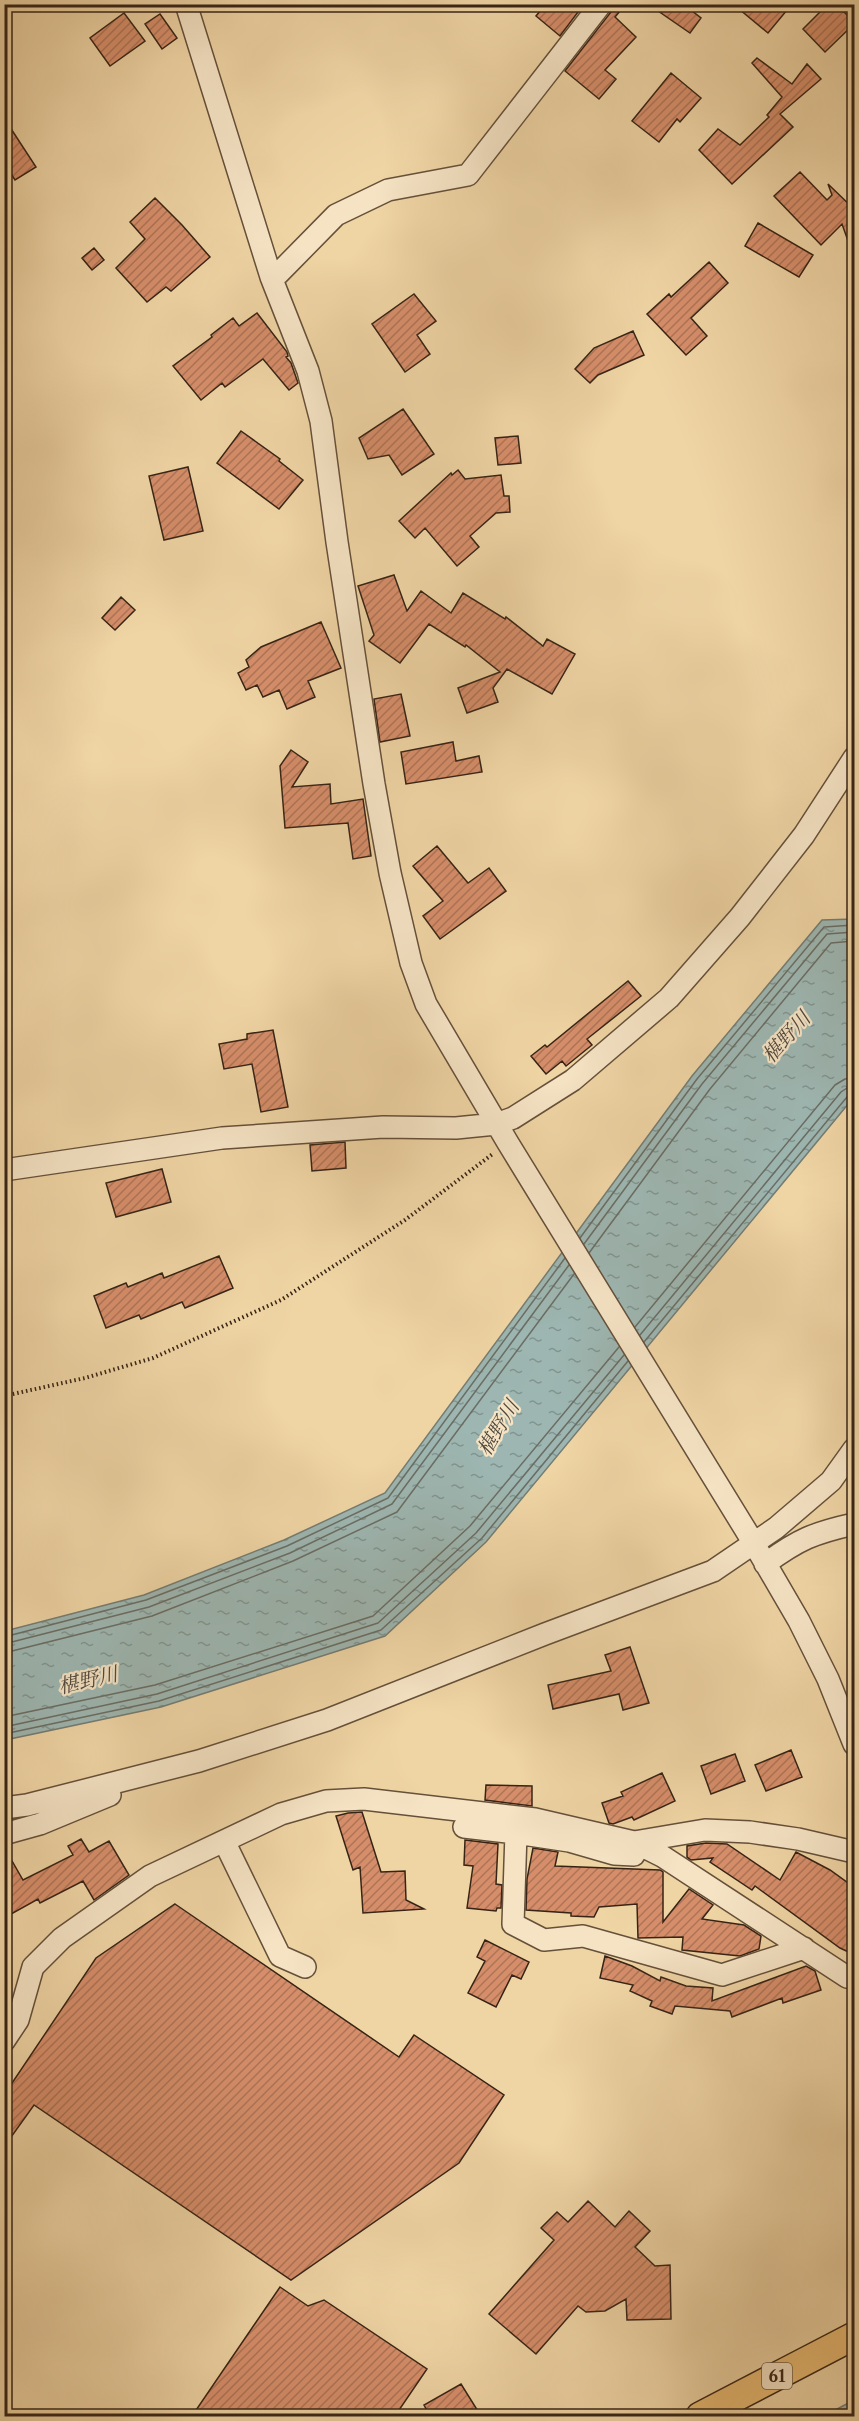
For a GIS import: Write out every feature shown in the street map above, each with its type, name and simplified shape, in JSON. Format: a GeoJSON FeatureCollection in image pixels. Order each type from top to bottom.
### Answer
{"type":"FeatureCollection","features":[{"type":"Feature","properties":{"kind":"main road","name":"61"},"geometry":{"type":"LineString","coordinates":[[700,2416],[855,2336]]}},
{"type":"Feature","properties":{"kind":"street"},"geometry":{"type":"LineString","coordinates":[[186,4],[271,278],[308,371],[321,421],[337,542],[390,873],[411,963],[426,1004],[496,1124],[739,1518],[799,1621],[828,1678],[855,1744]]}},
{"type":"Feature","properties":{"kind":"street"},"geometry":{"type":"LineString","coordinates":[[271,278],[278,274],[336,214],[388,190],[468,176],[601,4]]}},
{"type":"Feature","properties":{"kind":"street"},"geometry":{"type":"LineString","coordinates":[[4,1170],[222,1138],[383,1127],[456,1128],[496,1124],[513,1118],[573,1080],[669,998],[740,917],[804,836],[855,758]]}},
{"type":"Feature","properties":{"kind":"street"},"geometry":{"type":"LineString","coordinates":[[4,1808],[27,1805],[168,1769],[327,1720],[713,1571],[776,1528],[831,1481],[855,1449]]}},
{"type":"Feature","properties":{"kind":"street"},"geometry":{"type":"LineString","coordinates":[[765,1564],[793,1544],[810,1536],[855,1524]]}},
{"type":"Feature","properties":{"kind":"street"},"geometry":{"type":"LineString","coordinates":[[4,1834],[40,1824],[168,1769]]}},
{"type":"Feature","properties":{"kind":"street"},"geometry":{"type":"LineString","coordinates":[[4,2041],[18,2020],[33,1967],[62,1938],[150,1876],[281,1814],[326,1801],[364,1799],[535,1819],[634,1842],[662,1856],[847,1977],[855,1973]]}},
{"type":"Feature","properties":{"kind":"street"},"geometry":{"type":"LineString","coordinates":[[464,1827],[569,1841],[614,1854],[634,1855],[634,1842]]}},
{"type":"Feature","properties":{"kind":"street"},"geometry":{"type":"LineString","coordinates":[[634,1842],[705,1830],[750,1832],[786,1837],[855,1852]]}},
{"type":"Feature","properties":{"kind":"street"},"geometry":{"type":"LineString","coordinates":[[516,1833],[513,1924],[544,1940],[583,1936],[722,1975],[804,1948]]}},
{"type":"Feature","properties":{"kind":"street"},"geometry":{"type":"LineString","coordinates":[[224,1841],[280,1956],[305,1967]]}},
{"type":"Feature","properties":{"kind":"water","name":"椹野川"},"geometry":{"type":"Polygon","coordinates":[[[854,919],[854,1097],[486,1542],[385,1636],[161,1707],[5,1740],[5,1631],[144,1595],[284,1540],[385,1493],[692,1076],[822,920],[854,919]]]}},
{"type":"Feature","properties":{"kind":"water"},"geometry":{"type":"Polygon","coordinates":[[[854,2400],[854,2416],[824,2416],[854,2400]]]}},
{"type":"Feature","properties":{"kind":"building"},"geometry":{"type":"Polygon","coordinates":[[[546,4],[584,4],[560,36],[536,16],[546,4]]]}},
{"type":"Feature","properties":{"kind":"building"},"geometry":{"type":"Polygon","coordinates":[[[614,4],[626,4],[615,17],[636,37],[605,70],[616,79],[599,99],[565,71],[611,12],[614,4]]]}},
{"type":"Feature","properties":{"kind":"building"},"geometry":{"type":"Polygon","coordinates":[[[648,4],[683,4],[701,18],[690,33],[648,4]]]}},
{"type":"Feature","properties":{"kind":"building"},"geometry":{"type":"Polygon","coordinates":[[[733,4],[792,4],[768,33],[733,4]]]}},
{"type":"Feature","properties":{"kind":"building"},"geometry":{"type":"Polygon","coordinates":[[[828,4],[836,4],[855,23],[825,52],[803,29],[828,4]]]}},
{"type":"Feature","properties":{"kind":"building"},"geometry":{"type":"Polygon","coordinates":[[[124,13],[145,41],[110,66],[90,38],[124,13]]]}},
{"type":"Feature","properties":{"kind":"building"},"geometry":{"type":"Polygon","coordinates":[[[160,14],[177,38],[162,49],[145,24],[160,14]]]}},
{"type":"Feature","properties":{"kind":"building"},"geometry":{"type":"Polygon","coordinates":[[[757,58],[792,84],[807,64],[821,79],[780,114],[793,127],[732,184],[699,150],[718,129],[740,145],[769,117],[767,115],[782,97],[752,63],[757,58]]]}},
{"type":"Feature","properties":{"kind":"building"},"geometry":{"type":"Polygon","coordinates":[[[671,73],[701,98],[680,122],[677,119],[659,142],[632,121],[671,73]]]}},
{"type":"Feature","properties":{"kind":"building"},"geometry":{"type":"Polygon","coordinates":[[[4,118],[36,167],[15,180],[4,163],[4,118]]]}},
{"type":"Feature","properties":{"kind":"building"},"geometry":{"type":"Polygon","coordinates":[[[800,172],[827,200],[832,195],[828,184],[855,210],[855,252],[852,252],[842,224],[821,245],[774,196],[800,172]]]}},
{"type":"Feature","properties":{"kind":"building"},"geometry":{"type":"Polygon","coordinates":[[[155,198],[210,257],[171,291],[166,287],[147,302],[116,268],[145,239],[130,222],[155,198]]]}},
{"type":"Feature","properties":{"kind":"building"},"geometry":{"type":"Polygon","coordinates":[[[758,223],[813,255],[799,277],[745,246],[758,223]]]}},
{"type":"Feature","properties":{"kind":"building"},"geometry":{"type":"Polygon","coordinates":[[[94,248],[104,260],[92,270],[82,258],[94,248]]]}},
{"type":"Feature","properties":{"kind":"building"},"geometry":{"type":"Polygon","coordinates":[[[709,262],[728,283],[691,318],[707,336],[686,355],[647,314],[669,294],[671,297],[709,262]]]}},
{"type":"Feature","properties":{"kind":"building"},"geometry":{"type":"Polygon","coordinates":[[[414,294],[436,321],[417,335],[430,354],[405,372],[372,324],[414,294]]]}},
{"type":"Feature","properties":{"kind":"building"},"geometry":{"type":"Polygon","coordinates":[[[257,313],[287,352],[286,357],[291,363],[298,383],[289,390],[263,359],[225,387],[222,383],[201,400],[173,366],[233,318],[239,326],[257,313]]]}},
{"type":"Feature","properties":{"kind":"building"},"geometry":{"type":"Polygon","coordinates":[[[633,331],[644,355],[598,375],[590,383],[575,369],[594,348],[633,331]]]}},
{"type":"Feature","properties":{"kind":"building"},"geometry":{"type":"Polygon","coordinates":[[[403,409],[434,454],[402,475],[389,455],[368,459],[359,438],[403,409]]]}},
{"type":"Feature","properties":{"kind":"building"},"geometry":{"type":"Polygon","coordinates":[[[241,431],[280,459],[279,461],[303,480],[279,509],[217,463],[241,431]]]}},
{"type":"Feature","properties":{"kind":"building"},"geometry":{"type":"Polygon","coordinates":[[[518,436],[521,463],[498,465],[495,438],[518,436]]]}},
{"type":"Feature","properties":{"kind":"building"},"geometry":{"type":"Polygon","coordinates":[[[188,467],[203,531],[164,540],[149,476],[188,467]]]}},
{"type":"Feature","properties":{"kind":"building"},"geometry":{"type":"Polygon","coordinates":[[[458,470],[465,479],[501,475],[504,496],[509,496],[510,512],[496,513],[470,536],[479,547],[457,566],[425,528],[415,538],[399,521],[451,473],[452,475],[458,470]]]}},
{"type":"Feature","properties":{"kind":"building"},"geometry":{"type":"Polygon","coordinates":[[[394,575],[407,611],[421,591],[451,613],[463,593],[505,619],[506,617],[543,646],[547,639],[575,654],[552,694],[507,669],[493,688],[498,702],[467,713],[458,688],[500,672],[466,645],[465,647],[429,624],[400,663],[369,641],[374,635],[358,586],[394,575]]]}},
{"type":"Feature","properties":{"kind":"building"},"geometry":{"type":"Polygon","coordinates":[[[121,597],[135,610],[115,630],[102,618],[121,597]]]}},
{"type":"Feature","properties":{"kind":"building"},"geometry":{"type":"Polygon","coordinates":[[[321,622],[341,668],[308,681],[315,697],[287,709],[279,690],[263,697],[257,685],[246,690],[238,673],[249,667],[246,660],[261,647],[321,622]]]}},
{"type":"Feature","properties":{"kind":"building"},"geometry":{"type":"Polygon","coordinates":[[[401,694],[410,736],[380,742],[374,699],[401,694]]]}},
{"type":"Feature","properties":{"kind":"building"},"geometry":{"type":"Polygon","coordinates":[[[453,742],[456,761],[479,756],[482,772],[406,784],[401,752],[453,742]]]}},
{"type":"Feature","properties":{"kind":"building"},"geometry":{"type":"Polygon","coordinates":[[[291,750],[308,762],[292,787],[330,784],[331,804],[363,799],[371,856],[353,859],[348,823],[285,828],[280,766],[291,750]]]}},
{"type":"Feature","properties":{"kind":"building"},"geometry":{"type":"Polygon","coordinates":[[[437,846],[468,883],[489,868],[506,891],[440,939],[423,916],[443,901],[413,866],[437,846]]]}},
{"type":"Feature","properties":{"kind":"building"},"geometry":{"type":"Polygon","coordinates":[[[628,981],[641,996],[587,1039],[592,1045],[566,1066],[562,1061],[546,1074],[531,1056],[545,1045],[547,1047],[628,981]]]}},
{"type":"Feature","properties":{"kind":"building"},"geometry":{"type":"Polygon","coordinates":[[[273,1030],[288,1107],[261,1112],[252,1064],[224,1069],[219,1044],[247,1039],[247,1034],[273,1030]]]}},
{"type":"Feature","properties":{"kind":"building"},"geometry":{"type":"Polygon","coordinates":[[[345,1142],[346,1168],[312,1171],[310,1145],[345,1142]]]}},
{"type":"Feature","properties":{"kind":"building"},"geometry":{"type":"Polygon","coordinates":[[[162,1169],[171,1202],[116,1217],[106,1183],[162,1169]]]}},
{"type":"Feature","properties":{"kind":"building"},"geometry":{"type":"Polygon","coordinates":[[[219,1256],[233,1288],[185,1308],[182,1302],[141,1319],[139,1315],[106,1328],[94,1296],[126,1283],[128,1287],[162,1273],[164,1278],[219,1256]]]}},
{"type":"Feature","properties":{"kind":"building"},"geometry":{"type":"Polygon","coordinates":[[[630,1647],[649,1703],[623,1710],[619,1694],[553,1709],[548,1685],[611,1671],[605,1655],[630,1647]]]}},
{"type":"Feature","properties":{"kind":"building"},"geometry":{"type":"Polygon","coordinates":[[[791,1750],[802,1777],[766,1791],[755,1765],[791,1750]]]}},
{"type":"Feature","properties":{"kind":"building"},"geometry":{"type":"Polygon","coordinates":[[[735,1754],[745,1781],[711,1794],[701,1766],[735,1754]]]}},
{"type":"Feature","properties":{"kind":"building"},"geometry":{"type":"Polygon","coordinates":[[[662,1773],[675,1801],[634,1820],[632,1817],[613,1824],[609,1823],[602,1803],[623,1796],[621,1792],[662,1773]]]}},
{"type":"Feature","properties":{"kind":"building"},"geometry":{"type":"Polygon","coordinates":[[[486,1785],[532,1786],[532,1806],[485,1800],[486,1785]]]}},
{"type":"Feature","properties":{"kind":"building"},"geometry":{"type":"Polygon","coordinates":[[[362,1812],[381,1872],[405,1871],[406,1900],[424,1909],[363,1913],[360,1867],[353,1870],[336,1816],[362,1812]]]}},
{"type":"Feature","properties":{"kind":"building"},"geometry":{"type":"Polygon","coordinates":[[[81,1839],[89,1852],[109,1841],[129,1875],[94,1900],[83,1881],[40,1903],[38,1899],[4,1918],[4,1847],[23,1880],[73,1855],[68,1846],[81,1839]]]}},
{"type":"Feature","properties":{"kind":"building"},"geometry":{"type":"Polygon","coordinates":[[[465,1840],[498,1844],[496,1884],[502,1885],[501,1908],[497,1908],[496,1911],[467,1908],[473,1866],[464,1865],[465,1840]]]}},
{"type":"Feature","properties":{"kind":"building"},"geometry":{"type":"Polygon","coordinates":[[[706,1843],[727,1844],[780,1880],[796,1852],[830,1870],[855,1888],[855,1955],[840,1948],[755,1886],[752,1890],[710,1862],[713,1858],[691,1860],[687,1857],[687,1846],[706,1843]]]}},
{"type":"Feature","properties":{"kind":"building"},"geometry":{"type":"Polygon","coordinates":[[[533,1848],[558,1852],[555,1866],[660,1870],[663,1872],[663,1922],[689,1889],[713,1905],[702,1919],[744,1925],[761,1936],[759,1949],[740,1956],[682,1950],[683,1937],[638,1938],[637,1904],[599,1907],[594,1917],[526,1910],[527,1879],[533,1848]]]}},
{"type":"Feature","properties":{"kind":"building"},"geometry":{"type":"Polygon","coordinates":[[[175,1904],[399,2057],[414,2035],[504,2095],[459,2163],[291,2280],[34,2105],[4,2147],[4,2095],[96,1958],[175,1904]]]}},
{"type":"Feature","properties":{"kind":"building"},"geometry":{"type":"Polygon","coordinates":[[[485,1940],[529,1962],[521,1979],[512,1975],[496,2007],[468,1993],[485,1961],[477,1957],[485,1940]]]}},
{"type":"Feature","properties":{"kind":"building"},"geometry":{"type":"Polygon","coordinates":[[[605,1956],[632,1966],[660,1981],[661,1977],[686,1986],[713,1988],[712,2001],[806,1966],[815,1971],[821,1990],[783,2003],[782,1998],[732,2017],[730,2011],[675,2006],[672,2014],[650,2006],[652,2001],[630,1991],[633,1985],[600,1978],[605,1956]]]}},
{"type":"Feature","properties":{"kind":"building"},"geometry":{"type":"Polygon","coordinates":[[[588,2201],[615,2227],[629,2211],[650,2231],[635,2247],[655,2266],[670,2265],[671,2319],[627,2320],[626,2299],[605,2311],[586,2312],[578,2306],[536,2354],[489,2314],[554,2240],[541,2228],[557,2212],[568,2222],[588,2201]]]}},
{"type":"Feature","properties":{"kind":"building"},"geometry":{"type":"Polygon","coordinates":[[[280,2287],[308,2306],[324,2300],[427,2369],[395,2416],[192,2416],[280,2287]]]}},
{"type":"Feature","properties":{"kind":"building"},"geometry":{"type":"Polygon","coordinates":[[[461,2384],[481,2416],[430,2416],[424,2405],[461,2384]]]}}]}
